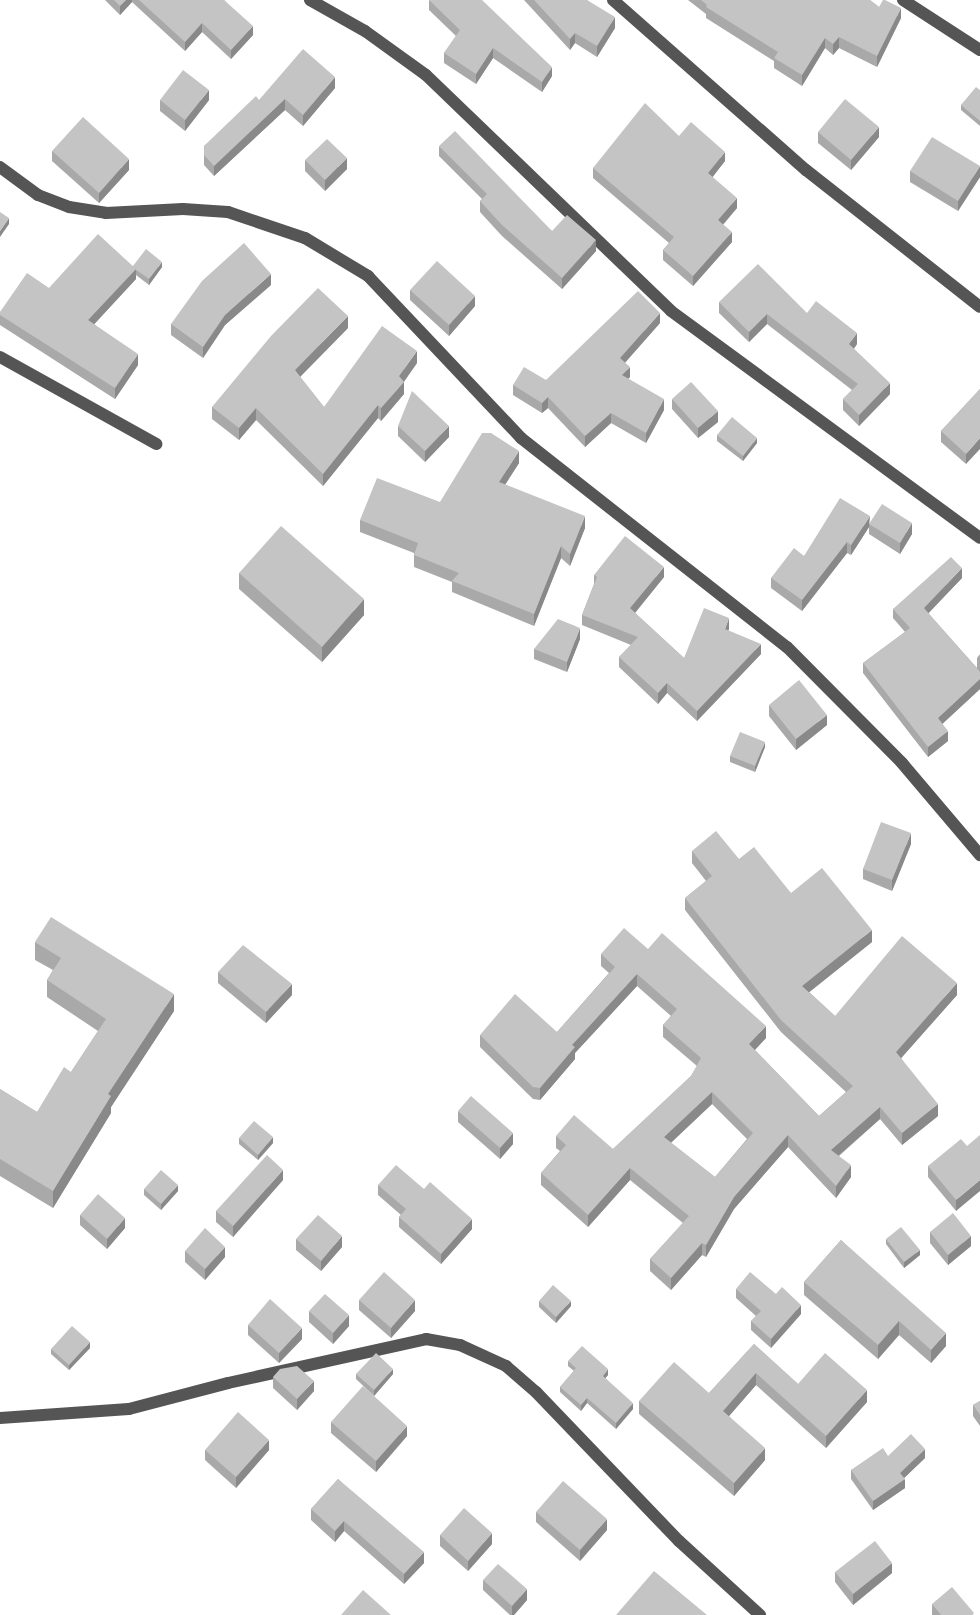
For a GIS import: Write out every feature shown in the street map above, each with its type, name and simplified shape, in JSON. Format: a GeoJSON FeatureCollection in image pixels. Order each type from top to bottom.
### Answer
{"type":"FeatureCollection","features":[{"type":"Feature","properties":{"kind":"street"},"geometry":{"type":"LineString","coordinates":[[310,0],[365,31],[426,75],[671,311],[980,538]]}},
{"type":"Feature","properties":{"kind":"street"},"geometry":{"type":"LineString","coordinates":[[613,0],[806,170],[980,307]]}},
{"type":"Feature","properties":{"kind":"street"},"geometry":{"type":"LineString","coordinates":[[903,0],[980,50]]}},
{"type":"Feature","properties":{"kind":"street"},"geometry":{"type":"LineString","coordinates":[[0,167],[38,195],[69,207],[106,213],[183,209],[228,212],[305,238],[368,276],[521,438],[787,647],[902,763],[980,855]]}},
{"type":"Feature","properties":{"kind":"street"},"geometry":{"type":"LineString","coordinates":[[0,357],[156,444]]}},
{"type":"Feature","properties":{"kind":"street"},"geometry":{"type":"LineString","coordinates":[[0,1418],[129,1409],[228,1383],[426,1339],[460,1345],[506,1366],[536,1392],[679,1541],[760,1615]]}},
{"type":"Feature","properties":{"kind":"building"},"geometry":{"type":"Polygon","coordinates":[[[114,0],[126,0],[120,6],[114,0]]]}},
{"type":"Feature","properties":{"kind":"building"},"geometry":{"type":"Polygon","coordinates":[[[139,0],[224,0],[253,26],[231,50],[202,23],[185,42],[139,0]]]}},
{"type":"Feature","properties":{"kind":"building"},"geometry":{"type":"Polygon","coordinates":[[[429,0],[482,0],[552,67],[542,82],[493,48],[476,74],[444,53],[460,30],[429,0]]]}},
{"type":"Feature","properties":{"kind":"building"},"geometry":{"type":"Polygon","coordinates":[[[534,0],[587,0],[615,17],[597,46],[575,33],[570,39],[534,0]]]}},
{"type":"Feature","properties":{"kind":"building"},"geometry":{"type":"Polygon","coordinates":[[[701,0],[870,0],[879,7],[885,0],[901,8],[877,56],[839,37],[833,44],[825,38],[802,75],[774,58],[778,52],[706,7],[707,5],[701,0]]]}},
{"type":"Feature","properties":{"kind":"building"},"geometry":{"type":"Polygon","coordinates":[[[303,49],[335,77],[303,115],[285,99],[214,166],[204,155],[204,146],[256,96],[259,100],[303,49]]]}},
{"type":"Feature","properties":{"kind":"building"},"geometry":{"type":"Polygon","coordinates":[[[183,70],[209,90],[185,120],[160,100],[183,70]]]}},
{"type":"Feature","properties":{"kind":"building"},"geometry":{"type":"Polygon","coordinates":[[[976,87],[980,90],[980,121],[961,105],[976,87]]]}},
{"type":"Feature","properties":{"kind":"building"},"geometry":{"type":"Polygon","coordinates":[[[845,99],[879,127],[851,160],[818,132],[845,99]]]}},
{"type":"Feature","properties":{"kind":"building"},"geometry":{"type":"Polygon","coordinates":[[[645,103],[679,136],[691,122],[725,152],[708,173],[737,198],[718,220],[732,232],[693,276],[663,250],[674,237],[593,168],[645,103]]]}},
{"type":"Feature","properties":{"kind":"building"},"geometry":{"type":"Polygon","coordinates":[[[83,117],[129,159],[99,193],[52,151],[83,117]]]}},
{"type":"Feature","properties":{"kind":"building"},"geometry":{"type":"Polygon","coordinates":[[[455,131],[552,231],[567,215],[596,240],[562,278],[502,225],[480,201],[487,194],[439,146],[455,131]]]}},
{"type":"Feature","properties":{"kind":"building"},"geometry":{"type":"Polygon","coordinates":[[[932,137],[980,166],[958,201],[910,171],[932,137]]]}},
{"type":"Feature","properties":{"kind":"building"},"geometry":{"type":"Polygon","coordinates":[[[327,139],[347,158],[325,180],[305,160],[327,139]]]}},
{"type":"Feature","properties":{"kind":"building"},"geometry":{"type":"Polygon","coordinates":[[[0,212],[9,218],[0,231],[0,212]]]}},
{"type":"Feature","properties":{"kind":"building"},"geometry":{"type":"Polygon","coordinates":[[[98,234],[136,269],[88,320],[138,354],[115,388],[0,315],[27,273],[49,288],[98,234]]]}},
{"type":"Feature","properties":{"kind":"building"},"geometry":{"type":"Polygon","coordinates":[[[244,243],[271,274],[225,315],[203,347],[171,324],[202,281],[244,243]]]}},
{"type":"Feature","properties":{"kind":"building"},"geometry":{"type":"Polygon","coordinates":[[[146,249],[162,262],[149,279],[133,266],[146,249]]]}},
{"type":"Feature","properties":{"kind":"building"},"geometry":{"type":"Polygon","coordinates":[[[437,261],[475,296],[449,325],[410,290],[437,261]]]}},
{"type":"Feature","properties":{"kind":"building"},"geometry":{"type":"Polygon","coordinates":[[[758,264],[807,313],[816,301],[857,333],[849,344],[890,383],[859,415],[843,399],[858,384],[767,314],[749,332],[719,302],[758,264]]]}},
{"type":"Feature","properties":{"kind":"building"},"geometry":{"type":"Polygon","coordinates":[[[318,288],[348,316],[295,370],[324,407],[382,326],[417,351],[399,376],[404,382],[381,408],[378,405],[323,474],[256,408],[239,428],[212,407],[271,336],[318,288]]]}},
{"type":"Feature","properties":{"kind":"building"},"geometry":{"type":"Polygon","coordinates":[[[638,291],[660,313],[620,358],[630,367],[622,375],[664,399],[646,433],[611,413],[585,436],[548,397],[542,403],[513,385],[524,367],[546,380],[638,291]]]}},
{"type":"Feature","properties":{"kind":"building"},"geometry":{"type":"Polygon","coordinates":[[[691,382],[718,411],[698,428],[672,399],[691,382]]]}},
{"type":"Feature","properties":{"kind":"building"},"geometry":{"type":"Polygon","coordinates":[[[980,389],[980,438],[966,454],[941,431],[980,389]]]}},
{"type":"Feature","properties":{"kind":"building"},"geometry":{"type":"Polygon","coordinates":[[[412,391],[449,426],[425,451],[398,426],[412,391]]]}},
{"type":"Feature","properties":{"kind":"building"},"geometry":{"type":"Polygon","coordinates":[[[732,417],[757,438],[743,456],[717,435],[732,417]]]}},
{"type":"Feature","properties":{"kind":"building"},"geometry":{"type":"Polygon","coordinates":[[[482,433],[491,433],[519,451],[499,482],[585,516],[570,554],[561,546],[534,614],[452,581],[459,573],[414,555],[418,543],[360,520],[377,478],[440,502],[482,433]]]}},
{"type":"Feature","properties":{"kind":"building"},"geometry":{"type":"Polygon","coordinates":[[[840,498],[870,516],[851,545],[847,542],[802,600],[771,578],[794,548],[804,556],[840,498]]]}},
{"type":"Feature","properties":{"kind":"building"},"geometry":{"type":"Polygon","coordinates":[[[882,504],[912,523],[900,543],[869,524],[882,504]]]}},
{"type":"Feature","properties":{"kind":"building"},"geometry":{"type":"Polygon","coordinates":[[[281,526],[364,599],[322,647],[239,573],[281,526]]]}},
{"type":"Feature","properties":{"kind":"building"},"geometry":{"type":"Polygon","coordinates":[[[625,536],[664,567],[630,608],[684,658],[704,608],[729,618],[725,629],[761,644],[697,711],[667,683],[658,693],[619,657],[638,637],[582,615],[597,577],[594,575],[625,536]]]}},
{"type":"Feature","properties":{"kind":"building"},"geometry":{"type":"Polygon","coordinates":[[[951,557],[962,568],[924,608],[980,672],[980,679],[938,718],[948,731],[928,747],[863,663],[910,628],[893,609],[951,557]]]}},
{"type":"Feature","properties":{"kind":"building"},"geometry":{"type":"Polygon","coordinates":[[[558,619],[580,628],[567,662],[534,649],[558,619]]]}},
{"type":"Feature","properties":{"kind":"building"},"geometry":{"type":"Polygon","coordinates":[[[799,680],[827,715],[796,739],[769,705],[799,680]]]}},
{"type":"Feature","properties":{"kind":"building"},"geometry":{"type":"Polygon","coordinates":[[[740,732],[765,742],[755,766],[730,756],[740,732]]]}},
{"type":"Feature","properties":{"kind":"building"},"geometry":{"type":"Polygon","coordinates":[[[881,822],[911,833],[892,880],[863,869],[881,822]]]}},
{"type":"Feature","properties":{"kind":"building"},"geometry":{"type":"Polygon","coordinates":[[[716,831],[739,859],[754,847],[791,893],[822,868],[872,930],[802,986],[835,1016],[902,936],[957,983],[896,1052],[938,1104],[902,1133],[880,1107],[831,1150],[851,1165],[836,1186],[788,1135],[734,1197],[706,1245],[702,1243],[671,1278],[650,1259],[689,1216],[630,1168],[588,1215],[541,1173],[566,1145],[556,1136],[574,1115],[613,1149],[691,1076],[701,1058],[663,1025],[677,1009],[637,974],[572,1045],[575,1047],[540,1088],[533,1087],[480,1035],[515,994],[557,1032],[615,967],[601,954],[624,928],[648,949],[662,933],[766,1026],[749,1044],[819,1116],[853,1086],[781,1020],[685,898],[712,876],[692,851],[716,831]],[[712,1092],[664,1137],[715,1177],[753,1133],[712,1092]]]}},
{"type":"Feature","properties":{"kind":"building"},"geometry":{"type":"Polygon","coordinates":[[[51,917],[174,994],[108,1094],[111,1096],[53,1191],[0,1159],[0,1089],[37,1112],[64,1067],[71,1072],[106,1019],[47,980],[61,958],[35,942],[51,917]]]}},
{"type":"Feature","properties":{"kind":"building"},"geometry":{"type":"Polygon","coordinates":[[[243,945],[292,984],[266,1012],[218,972],[243,945]]]}},
{"type":"Feature","properties":{"kind":"building"},"geometry":{"type":"Polygon","coordinates":[[[471,1096],[513,1133],[500,1148],[458,1111],[471,1096]]]}},
{"type":"Feature","properties":{"kind":"building"},"geometry":{"type":"Polygon","coordinates":[[[254,1121],[273,1137],[258,1155],[239,1138],[254,1121]]]}},
{"type":"Feature","properties":{"kind":"building"},"geometry":{"type":"Polygon","coordinates":[[[980,1135],[980,1180],[956,1200],[928,1166],[961,1139],[967,1146],[980,1135]]]}},
{"type":"Feature","properties":{"kind":"building"},"geometry":{"type":"Polygon","coordinates":[[[267,1155],[283,1170],[233,1226],[216,1211],[267,1155]]]}},
{"type":"Feature","properties":{"kind":"building"},"geometry":{"type":"Polygon","coordinates":[[[396,1165],[424,1189],[430,1182],[472,1219],[441,1254],[399,1217],[406,1209],[378,1185],[396,1165]]]}},
{"type":"Feature","properties":{"kind":"building"},"geometry":{"type":"Polygon","coordinates":[[[161,1170],[178,1185],[161,1204],[144,1189],[161,1170]]]}},
{"type":"Feature","properties":{"kind":"building"},"geometry":{"type":"Polygon","coordinates":[[[98,1194],[125,1218],[107,1239],[80,1215],[98,1194]]]}},
{"type":"Feature","properties":{"kind":"building"},"geometry":{"type":"Polygon","coordinates":[[[953,1213],[971,1236],[948,1255],[930,1232],[953,1213]]]}},
{"type":"Feature","properties":{"kind":"building"},"geometry":{"type":"Polygon","coordinates":[[[318,1215],[342,1236],[321,1261],[296,1239],[318,1215]]]}},
{"type":"Feature","properties":{"kind":"building"},"geometry":{"type":"Polygon","coordinates":[[[901,1227],[920,1250],[904,1262],[886,1239],[901,1227]]]}},
{"type":"Feature","properties":{"kind":"building"},"geometry":{"type":"Polygon","coordinates":[[[205,1228],[225,1247],[205,1269],[185,1251],[205,1228]]]}},
{"type":"Feature","properties":{"kind":"building"},"geometry":{"type":"Polygon","coordinates":[[[841,1240],[946,1333],[931,1350],[899,1321],[878,1345],[804,1282],[841,1240]]]}},
{"type":"Feature","properties":{"kind":"building"},"geometry":{"type":"Polygon","coordinates":[[[384,1272],[415,1300],[391,1328],[359,1300],[384,1272]]]}},
{"type":"Feature","properties":{"kind":"building"},"geometry":{"type":"Polygon","coordinates":[[[750,1272],[776,1294],[782,1287],[801,1305],[771,1339],[751,1321],[761,1311],[736,1289],[750,1272]]]}},
{"type":"Feature","properties":{"kind":"building"},"geometry":{"type":"Polygon","coordinates":[[[553,1285],[571,1301],[556,1317],[539,1301],[553,1285]]]}},
{"type":"Feature","properties":{"kind":"building"},"geometry":{"type":"Polygon","coordinates":[[[325,1294],[349,1315],[333,1333],[309,1311],[325,1294]]]}},
{"type":"Feature","properties":{"kind":"building"},"geometry":{"type":"Polygon","coordinates":[[[270,1299],[302,1328],[279,1353],[248,1325],[270,1299]]]}},
{"type":"Feature","properties":{"kind":"building"},"geometry":{"type":"Polygon","coordinates":[[[72,1326],[90,1342],[69,1365],[51,1349],[72,1326]]]}},
{"type":"Feature","properties":{"kind":"building"},"geometry":{"type":"Polygon","coordinates":[[[754,1344],[798,1384],[825,1353],[867,1390],[826,1436],[756,1373],[723,1411],[765,1448],[734,1483],[639,1401],[674,1362],[709,1393],[754,1344]]]}},
{"type":"Feature","properties":{"kind":"building"},"geometry":{"type":"Polygon","coordinates":[[[582,1346],[608,1369],[603,1376],[633,1403],[616,1423],[587,1398],[581,1405],[560,1387],[576,1368],[568,1361],[582,1346]]]}},
{"type":"Feature","properties":{"kind":"building"},"geometry":{"type":"Polygon","coordinates":[[[376,1353],[393,1369],[374,1390],[356,1374],[376,1353]]]}},
{"type":"Feature","properties":{"kind":"building"},"geometry":{"type":"Polygon","coordinates":[[[297,1366],[314,1381],[297,1399],[273,1377],[280,1369],[297,1366]]]}},
{"type":"Feature","properties":{"kind":"building"},"geometry":{"type":"Polygon","coordinates":[[[363,1386],[407,1426],[376,1461],[331,1422],[363,1386]]]}},
{"type":"Feature","properties":{"kind":"building"},"geometry":{"type":"Polygon","coordinates":[[[980,1401],[980,1415],[973,1405],[980,1401]]]}},
{"type":"Feature","properties":{"kind":"building"},"geometry":{"type":"Polygon","coordinates":[[[238,1412],[269,1440],[236,1477],[205,1450],[238,1412]]]}},
{"type":"Feature","properties":{"kind":"building"},"geometry":{"type":"Polygon","coordinates":[[[911,1434],[925,1449],[900,1473],[905,1479],[873,1501],[851,1470],[883,1448],[888,1456],[911,1434]]]}},
{"type":"Feature","properties":{"kind":"building"},"geometry":{"type":"Polygon","coordinates":[[[338,1479],[424,1552],[404,1574],[344,1521],[335,1531],[311,1509],[338,1479]]]}},
{"type":"Feature","properties":{"kind":"building"},"geometry":{"type":"Polygon","coordinates":[[[563,1481],[607,1519],[580,1550],[536,1512],[563,1481]]]}},
{"type":"Feature","properties":{"kind":"building"},"geometry":{"type":"Polygon","coordinates":[[[464,1508],[492,1533],[468,1561],[440,1535],[464,1508]]]}},
{"type":"Feature","properties":{"kind":"building"},"geometry":{"type":"Polygon","coordinates":[[[875,1541],[892,1563],[853,1594],[835,1572],[875,1541]]]}},
{"type":"Feature","properties":{"kind":"building"},"geometry":{"type":"Polygon","coordinates":[[[498,1564],[527,1589],[512,1606],[483,1580],[498,1564]]]}},
{"type":"Feature","properties":{"kind":"building"},"geometry":{"type":"Polygon","coordinates":[[[654,1571],[707,1615],[616,1615],[654,1571]]]}},
{"type":"Feature","properties":{"kind":"building"},"geometry":{"type":"Polygon","coordinates":[[[952,1587],[974,1613],[972,1615],[941,1615],[932,1604],[952,1587]]]}},
{"type":"Feature","properties":{"kind":"building"},"geometry":{"type":"Polygon","coordinates":[[[363,1590],[391,1615],[341,1615],[363,1590]]]}}]}
